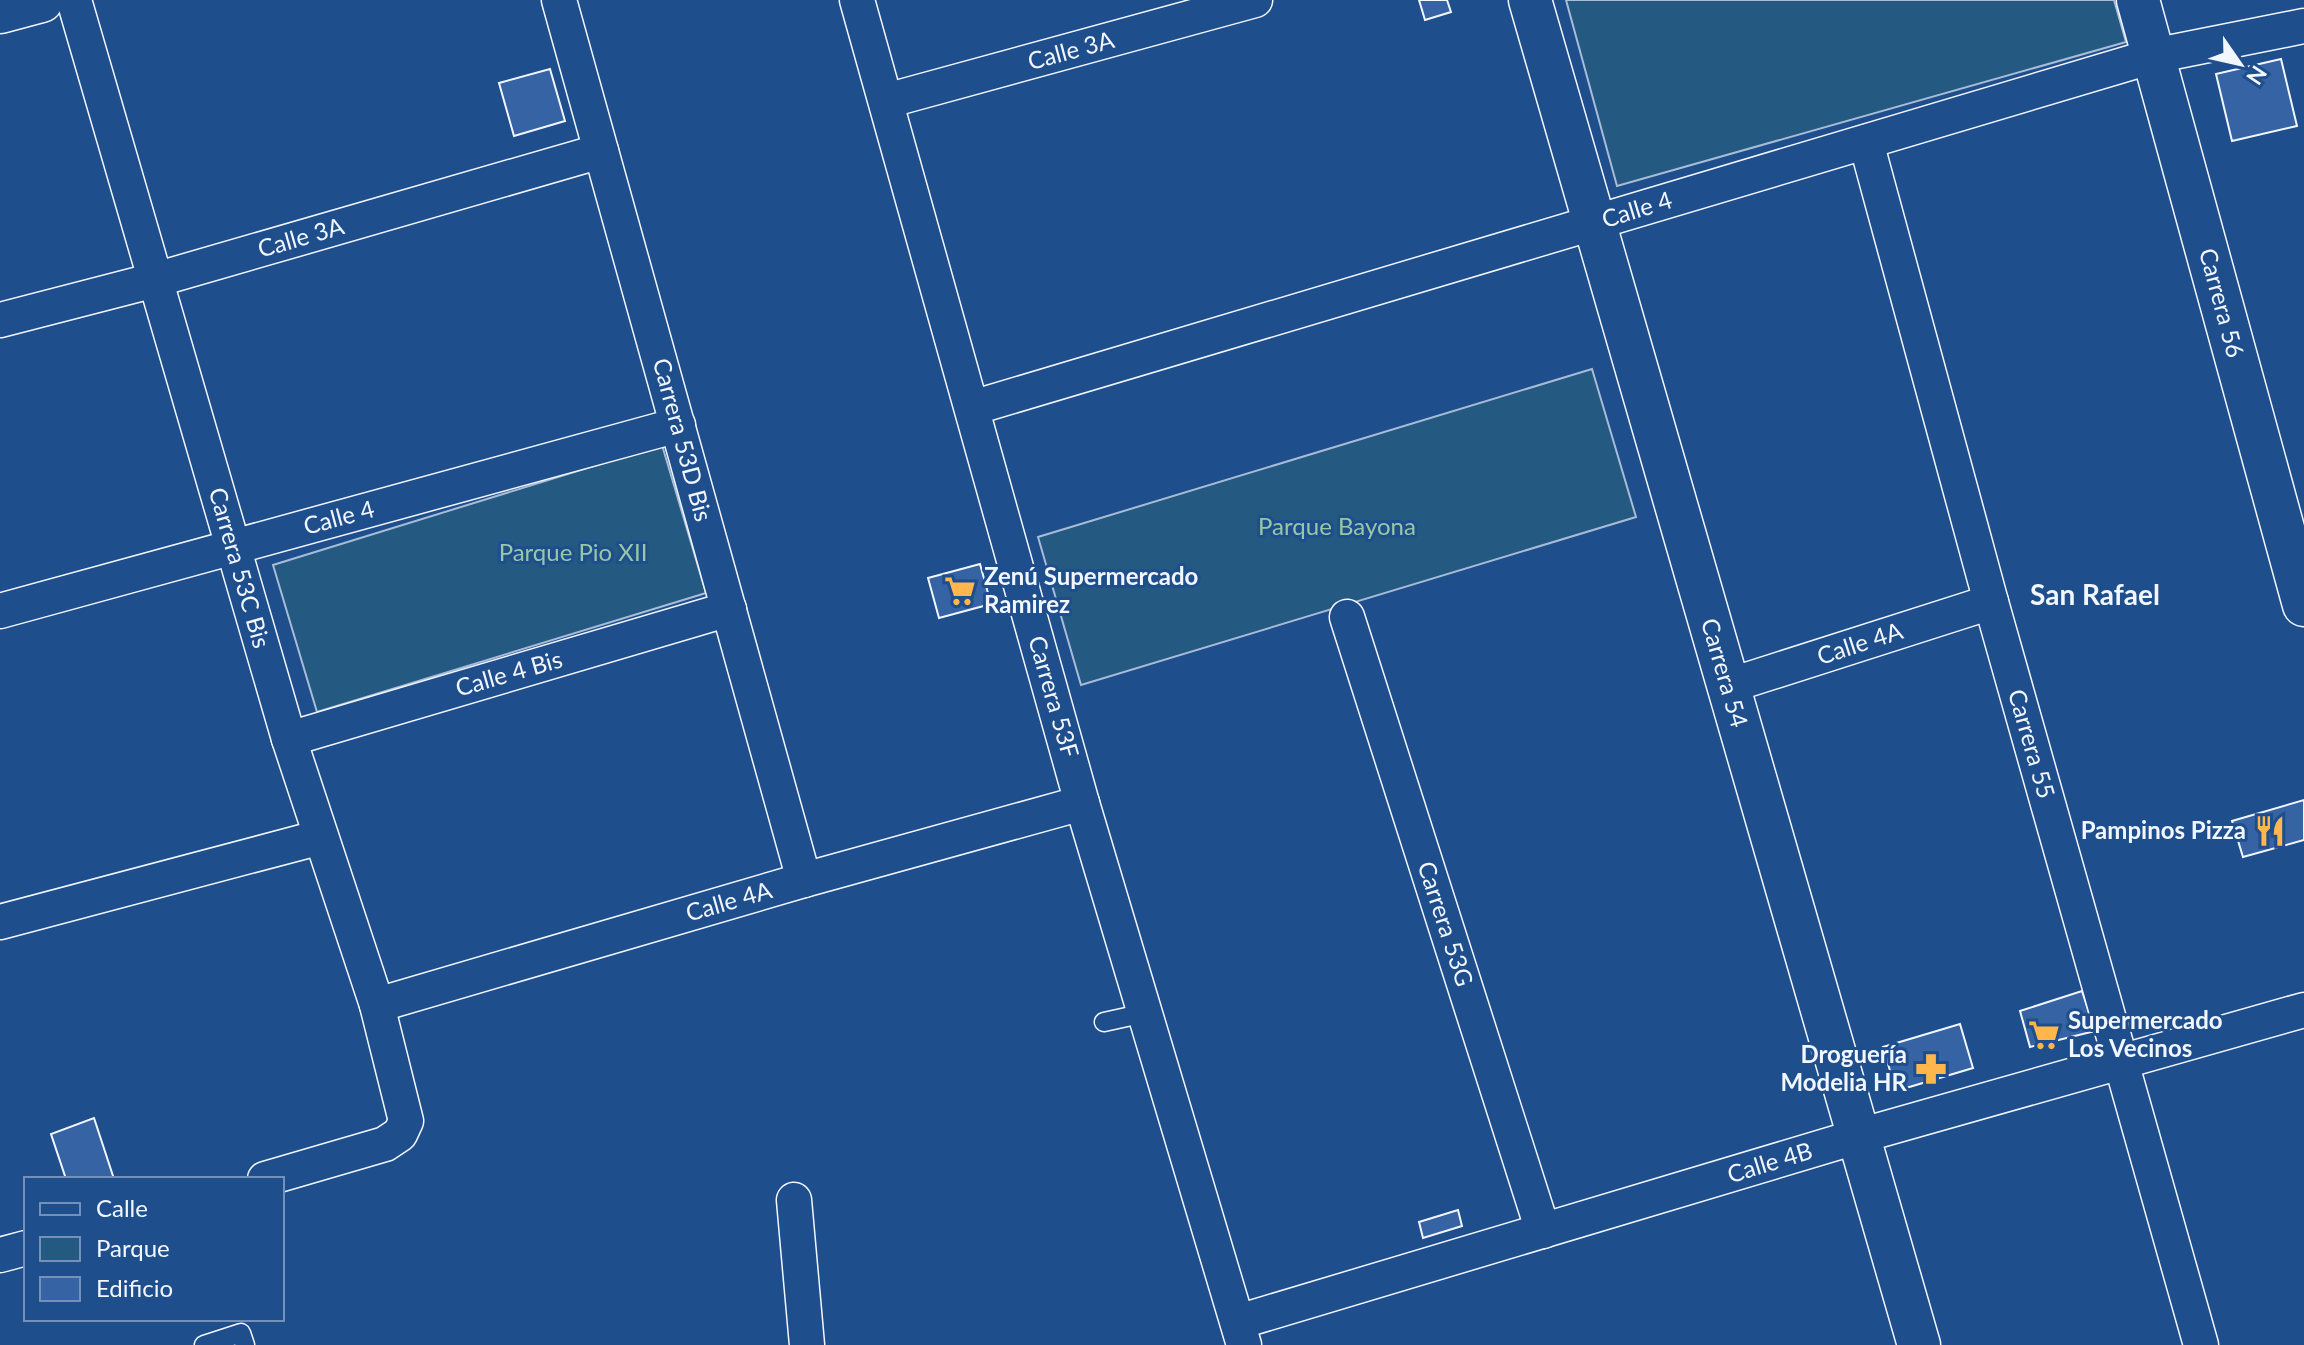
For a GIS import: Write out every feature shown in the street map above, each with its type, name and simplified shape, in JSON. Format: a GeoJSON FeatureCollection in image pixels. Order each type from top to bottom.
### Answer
{"type":"FeatureCollection","features":[{"type":"Feature","properties":{"kind":"main road"},"geometry":{"type":"LineString","coordinates":[[0,11],[41,0]]}},
{"type":"Feature","properties":{"kind":"street","name":"Carrera 53C Bis"},"geometry":{"type":"LineString","coordinates":[[74,0],[289,739],[377,1005],[406,1121],[400,1134],[385,1144],[272,1177]]}},
{"type":"Feature","properties":{"kind":"street","name":"Carrera 53D Bis"},"geometry":{"type":"LineString","coordinates":[[559,0],[804,880]]}},
{"type":"Feature","properties":{"kind":"street","name":"Carrera 53F"},"geometry":{"type":"LineString","coordinates":[[857,0],[1082,803],[1241,1334]]}},
{"type":"Feature","properties":{"kind":"street","name":"Calle 3A"},"geometry":{"type":"LineString","coordinates":[[886,101],[1255,0]]}},
{"type":"Feature","properties":{"kind":"street","name":"Carrera 54"},"geometry":{"type":"LineString","coordinates":[[1530,0],[1919,1345]]}},
{"type":"Feature","properties":{"kind":"street","name":"Carrera 56"},"geometry":{"type":"LineString","coordinates":[[2138,0],[2304,605]]}},
{"type":"Feature","properties":{"kind":"street","name":"Calle 4"},"geometry":{"type":"LineString","coordinates":[[972,408],[2153,56],[2304,26]]}},
{"type":"Feature","properties":{"kind":"street","name":"Carrera 55"},"geometry":{"type":"LineString","coordinates":[[1866,142],[1991,602],[2201,1345]]}},
{"type":"Feature","properties":{"kind":"street","name":"Calle 3A"},"geometry":{"type":"LineString","coordinates":[[0,320],[155,280],[601,151]]}},
{"type":"Feature","properties":{"kind":"street","name":"Calle 4"},"geometry":{"type":"LineString","coordinates":[[0,611],[678,425]]}},
{"type":"Feature","properties":{"kind":"street","name":"Calle 4A"},"geometry":{"type":"LineString","coordinates":[[1728,686],[1991,602]]}},
{"type":"Feature","properties":{"kind":"street","name":"Calle 4 Bis"},"geometry":{"type":"LineString","coordinates":[[289,739],[729,609]]}},
{"type":"Feature","properties":{"kind":"street","name":"Carrera 53G"},"geometry":{"type":"LineString","coordinates":[[1347,617],[1543,1231]]}},
{"type":"Feature","properties":{"kind":"street","name":"Calle 4A"},"geometry":{"type":"LineString","coordinates":[[377,1005],[804,880],[1082,803]]}},
{"type":"Feature","properties":{"kind":"street"},"geometry":{"type":"LineString","coordinates":[[0,922],[321,837]]}},
{"type":"Feature","properties":{"kind":"street","name":"Calle 4B"},"geometry":{"type":"LineString","coordinates":[[1241,1334],[1543,1231],[1859,1136],[2304,1010]]}},
{"type":"Feature","properties":{"kind":"street"},"geometry":{"type":"LineString","coordinates":[[794,1200],[807,1345]]}},
{"type":"Feature","properties":{"kind":"street"},"geometry":{"type":"LineString","coordinates":[[0,1255],[24,1249]]}},
{"type":"Feature","properties":{"kind":"lane"},"geometry":{"type":"LineString","coordinates":[[1104,1022],[1145,1013]]}},
{"type":"Feature","properties":{"kind":"lane"},"geometry":{"type":"LineString","coordinates":[[204,1345],[243,1339]]}},
{"type":"Feature","properties":{"kind":"green space"},"geometry":{"type":"Polygon","coordinates":[[[1566,0],[2114,0],[2126,42],[1617,186],[1566,0]]]}},
{"type":"Feature","properties":{"kind":"green space","name":"Parque Bayona"},"geometry":{"type":"Polygon","coordinates":[[[1592,369],[1636,517],[1081,685],[1038,537],[1592,369]]]}},
{"type":"Feature","properties":{"kind":"green space","name":"Parque Pio XII"},"geometry":{"type":"Polygon","coordinates":[[[662,445],[706,593],[317,712],[273,565],[662,445]]]}},
{"type":"Feature","properties":{"kind":"building"},"geometry":{"type":"Polygon","coordinates":[[[1419,0],[1447,0],[1451,12],[1425,20],[1419,0]]]}},
{"type":"Feature","properties":{"kind":"building"},"geometry":{"type":"Polygon","coordinates":[[[2281,59],[2297,126],[2232,141],[2216,74],[2281,59]]]}},
{"type":"Feature","properties":{"kind":"building"},"geometry":{"type":"Polygon","coordinates":[[[550,69],[565,121],[514,136],[499,83],[550,69]]]}},
{"type":"Feature","properties":{"kind":"building","name":"Zenú Supermercado Ramirez"},"geometry":{"type":"Polygon","coordinates":[[[980,564],[991,604],[939,618],[928,578],[980,564]]]}},
{"type":"Feature","properties":{"kind":"building","name":"Pampinos Pizza"},"geometry":{"type":"Polygon","coordinates":[[[2304,800],[2304,840],[2243,857],[2232,821],[2304,800]]]}},
{"type":"Feature","properties":{"kind":"building"},"geometry":{"type":"Polygon","coordinates":[[[2082,991],[2095,1031],[2030,1047],[2020,1011],[2082,991]]]}},
{"type":"Feature","properties":{"kind":"building"},"geometry":{"type":"Polygon","coordinates":[[[1960,1024],[1973,1068],[1896,1091],[1883,1047],[1960,1024]]]}},
{"type":"Feature","properties":{"kind":"building"},"geometry":{"type":"Polygon","coordinates":[[[94,1118],[113,1177],[65,1177],[51,1134],[94,1118]]]}},
{"type":"Feature","properties":{"kind":"building"},"geometry":{"type":"Polygon","coordinates":[[[1458,1210],[1462,1226],[1423,1238],[1419,1222],[1458,1210]]]}},
{"type":"Feature","properties":{"kind":"place","name":"Zenú Supermercado Ramirez"},"geometry":{"type":"Point","coordinates":[960,591]}},
{"type":"Feature","properties":{"kind":"place","name":"Pampinos Pizza"},"geometry":{"type":"Point","coordinates":[2270,831]}},
{"type":"Feature","properties":{"kind":"place","name":"Supermercado Los Vecinos"},"geometry":{"type":"Point","coordinates":[2044,1035]}},
{"type":"Feature","properties":{"kind":"place","name":"Droguería Modelia HR"},"geometry":{"type":"Point","coordinates":[1931,1069]}},
{"type":"Feature","properties":{"kind":"district","name":"San Rafael"},"geometry":{"type":"Point","coordinates":[2095,595]}}]}
